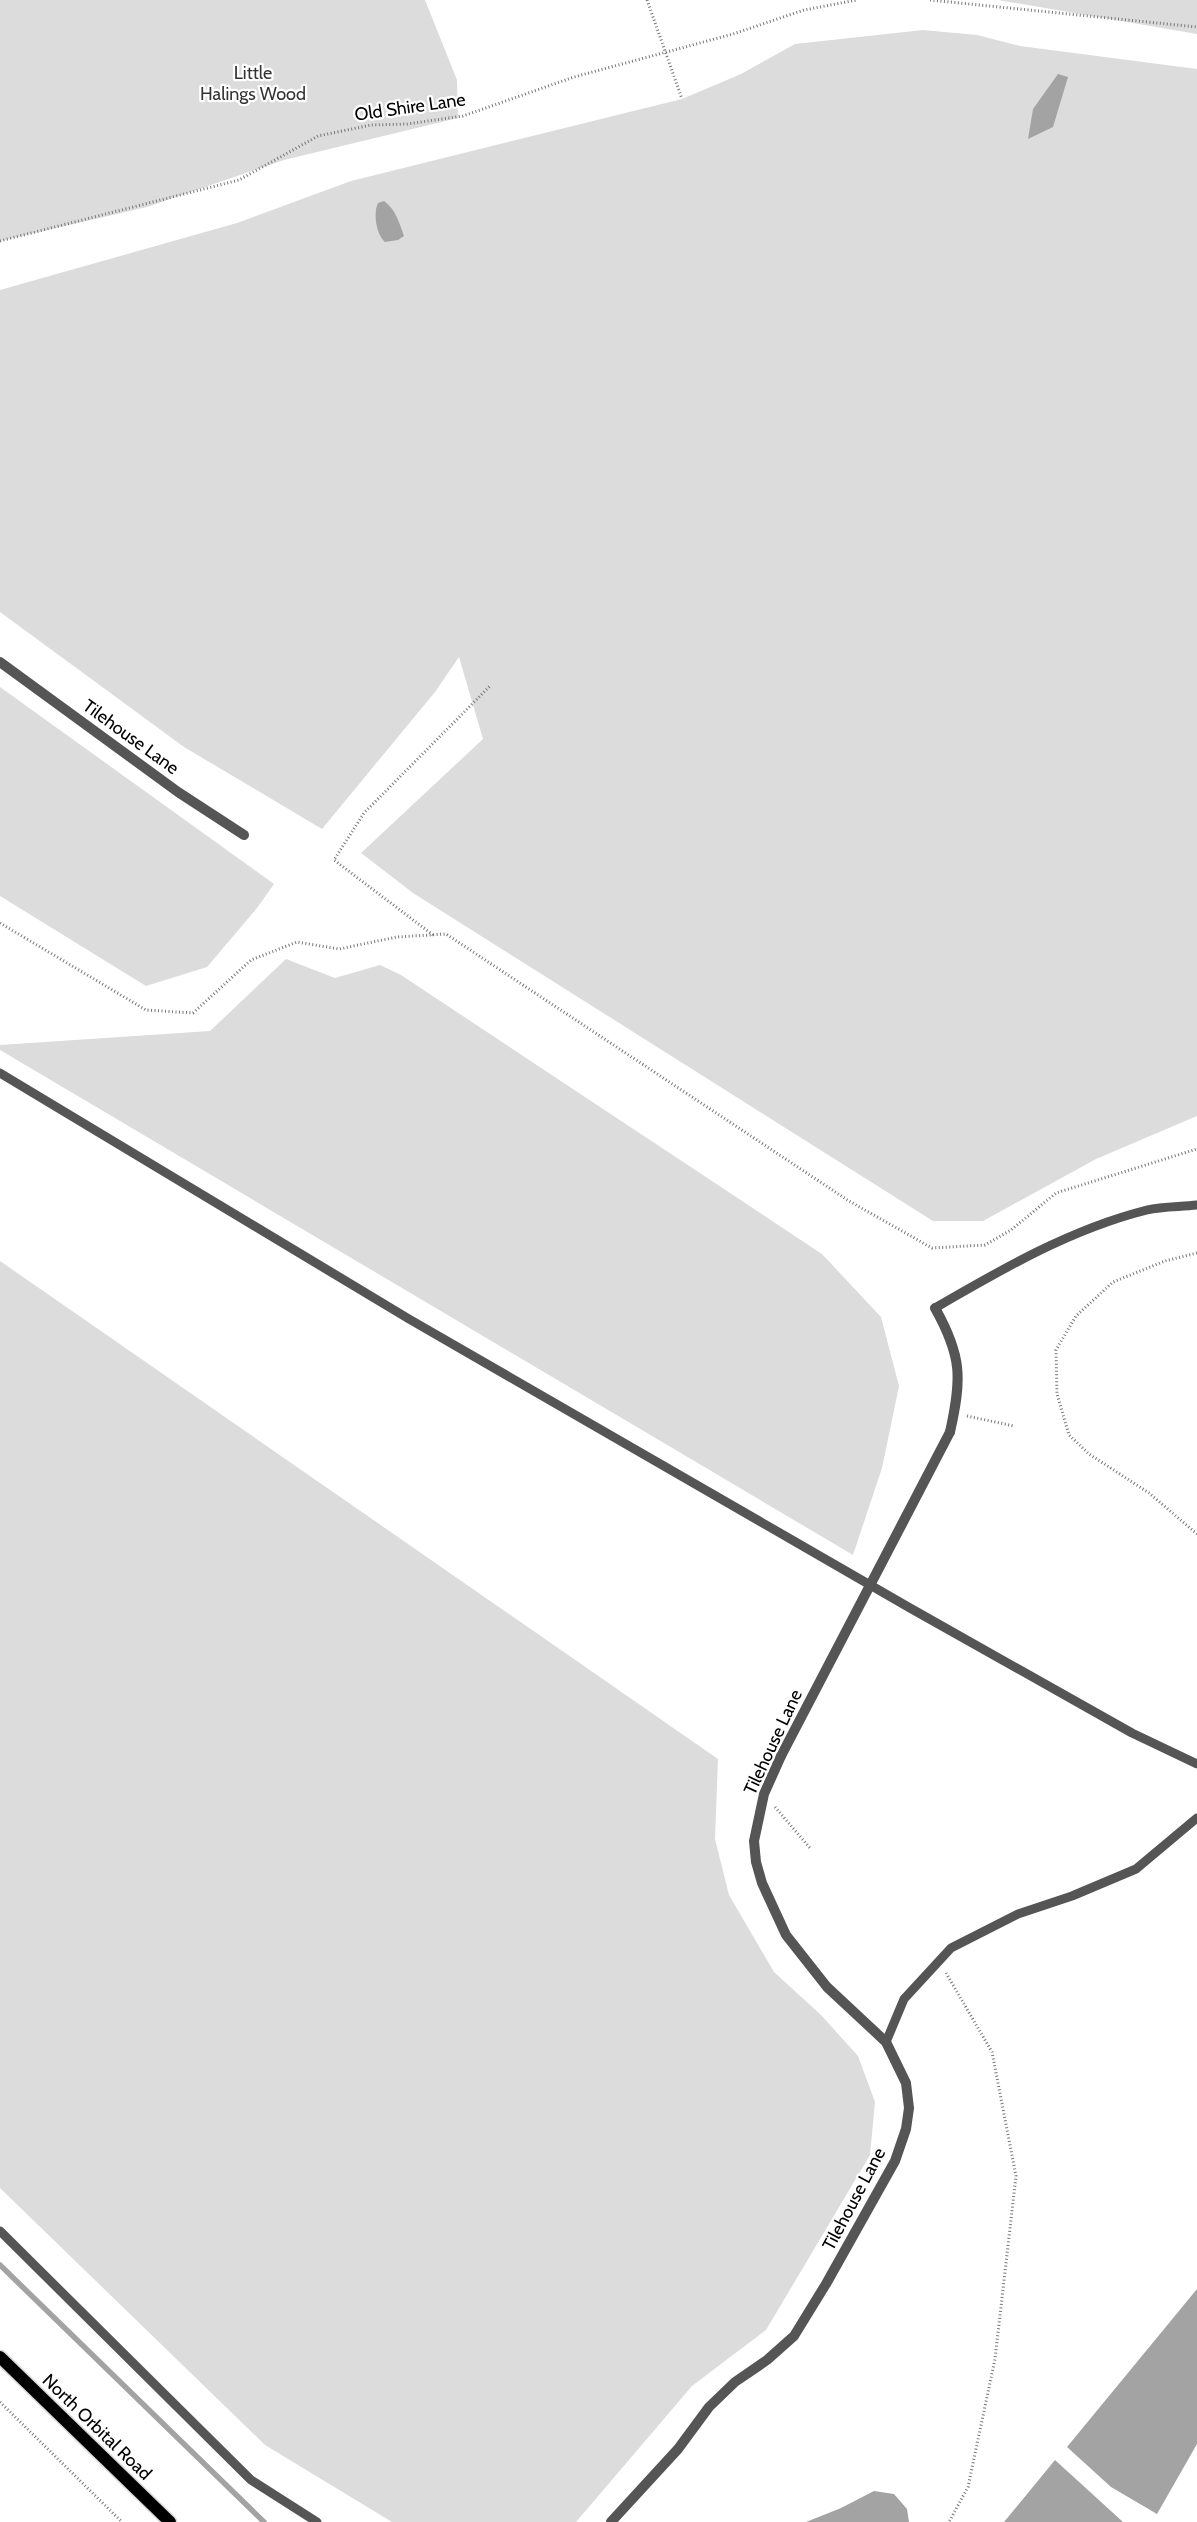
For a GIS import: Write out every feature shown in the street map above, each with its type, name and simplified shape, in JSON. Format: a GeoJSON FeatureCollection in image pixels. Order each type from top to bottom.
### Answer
{"type":"FeatureCollection","features":[{"type":"Feature","properties":{"kind":"main road","name":"North Orbital Road"},"geometry":{"type":"LineString","coordinates":[[0,2357],[170,2522]]}},
{"type":"Feature","properties":{"kind":"street","name":"Tilehouse Lane"},"geometry":{"type":"LineString","coordinates":[[0,662],[178,792],[244,835]]}},
{"type":"Feature","properties":{"kind":"street","name":"Tilehouse Lane"},"geometry":{"type":"LineString","coordinates":[[611,2522],[678,2448],[709,2407],[735,2382],[767,2360],[794,2336],[895,2161],[906,2129],[910,2108],[906,2083],[886,2042],[826,1987],[786,1935],[762,1883],[756,1862],[754,1841],[764,1794],[781,1756],[950,1432],[959,1373],[951,1336],[935,1308]]}},
{"type":"Feature","properties":{"kind":"lane"},"geometry":{"type":"LineString","coordinates":[[0,1073],[409,1319],[910,1608],[1132,1733],[1197,1764]]}},
{"type":"Feature","properties":{"kind":"lane"},"geometry":{"type":"LineString","coordinates":[[935,1308],[1016,1261],[1091,1228],[1148,1210],[1197,1205]]}},
{"type":"Feature","properties":{"kind":"lane"},"geometry":{"type":"LineString","coordinates":[[886,2042],[904,1999],[951,1948],[1018,1914],[1072,1896],[1136,1868],[1197,1818]]}},
{"type":"Feature","properties":{"kind":"lane"},"geometry":{"type":"LineString","coordinates":[[0,2231],[251,2480],[317,2522]]}},
{"type":"Feature","properties":{"kind":"path"},"geometry":{"type":"LineString","coordinates":[[647,0],[682,99]]}},
{"type":"Feature","properties":{"kind":"path","name":"Old Shire Lane"},"geometry":{"type":"LineString","coordinates":[[0,241],[239,180],[318,136],[370,125],[407,124],[463,116],[574,78],[733,34],[804,10],[857,0]]}},
{"type":"Feature","properties":{"kind":"path"},"geometry":{"type":"LineString","coordinates":[[930,0],[1197,27]]}},
{"type":"Feature","properties":{"kind":"path"},"geometry":{"type":"LineString","coordinates":[[433,935],[334,860],[364,814],[491,685]]}},
{"type":"Feature","properties":{"kind":"path"},"geometry":{"type":"LineString","coordinates":[[0,923],[146,1010],[192,1014],[251,960],[297,942],[339,949],[397,937],[446,934],[849,1201],[932,1248],[985,1245],[1011,1230],[1056,1193],[1197,1149]]}},
{"type":"Feature","properties":{"kind":"path"},"geometry":{"type":"LineString","coordinates":[[1197,1253],[1165,1261],[1113,1282],[1076,1316],[1056,1350],[1057,1394],[1069,1436],[1089,1454],[1148,1493],[1197,1534]]}},
{"type":"Feature","properties":{"kind":"path"},"geometry":{"type":"LineString","coordinates":[[954,1414],[1014,1426]]}},
{"type":"Feature","properties":{"kind":"path"},"geometry":{"type":"LineString","coordinates":[[764,1794],[810,1848]]}},
{"type":"Feature","properties":{"kind":"path"},"geometry":{"type":"LineString","coordinates":[[939,1961],[992,2052],[1016,2176],[996,2359],[968,2487],[949,2522]]}},
{"type":"Feature","properties":{"kind":"path"},"geometry":{"type":"LineString","coordinates":[[0,2402],[122,2522]]}},
{"type":"Feature","properties":{"kind":"green space","name":"Little Halings Wood"},"geometry":{"type":"Polygon","coordinates":[[[0,0],[425,0],[457,80],[458,118],[284,160],[147,207],[0,241],[0,0]]]}},
{"type":"Feature","properties":{"kind":"green space"},"geometry":{"type":"Polygon","coordinates":[[[998,0],[1197,0],[1197,34],[998,0]]]}},
{"type":"Feature","properties":{"kind":"green space"},"geometry":{"type":"Polygon","coordinates":[[[923,30],[977,35],[1020,46],[1197,69],[1197,1116],[1096,1159],[983,1221],[933,1221],[413,893],[361,853],[483,739],[459,657],[435,692],[322,829],[184,747],[0,612],[0,290],[237,223],[351,181],[682,99],[741,74],[795,44],[923,30]]]}},
{"type":"Feature","properties":{"kind":"green space"},"geometry":{"type":"Polygon","coordinates":[[[0,687],[274,884],[257,908],[207,967],[146,986],[0,896],[0,687]]]}},
{"type":"Feature","properties":{"kind":"green space"},"geometry":{"type":"Polygon","coordinates":[[[286,959],[335,978],[380,965],[401,975],[822,1254],[881,1317],[899,1386],[882,1468],[853,1555],[0,1050],[0,1045],[210,1031],[286,959]]]}},
{"type":"Feature","properties":{"kind":"green space"},"geometry":{"type":"Polygon","coordinates":[[[0,1261],[718,1759],[715,1839],[729,1895],[774,1972],[821,2015],[858,2056],[875,2102],[870,2155],[766,2330],[692,2386],[576,2522],[392,2522],[265,2445],[0,2188],[0,1261]]]}},
{"type":"Feature","properties":{"kind":"shaded area"},"geometry":{"type":"Polygon","coordinates":[[[1058,74],[1068,77],[1053,127],[1028,139],[1033,109],[1058,74]]]}},
{"type":"Feature","properties":{"kind":"shaded area"},"geometry":{"type":"Polygon","coordinates":[[[384,201],[394,212],[404,236],[398,240],[385,242],[379,234],[376,207],[378,203],[384,201]]]}},
{"type":"Feature","properties":{"kind":"shaded area"},"geometry":{"type":"Polygon","coordinates":[[[1197,2289],[1197,2444],[1157,2514],[1111,2487],[1067,2447],[1197,2289]]]}},
{"type":"Feature","properties":{"kind":"shaded area"},"geometry":{"type":"Polygon","coordinates":[[[1055,2460],[1123,2522],[1004,2522],[1055,2460]]]}},
{"type":"Feature","properties":{"kind":"shaded area"},"geometry":{"type":"Polygon","coordinates":[[[874,2491],[894,2494],[907,2509],[909,2522],[806,2522],[841,2508],[874,2491]]]}},
{"type":"Feature","properties":{"kind":"waterway"},"geometry":{"type":"LineString","coordinates":[[0,2265],[264,2522]]}}]}
